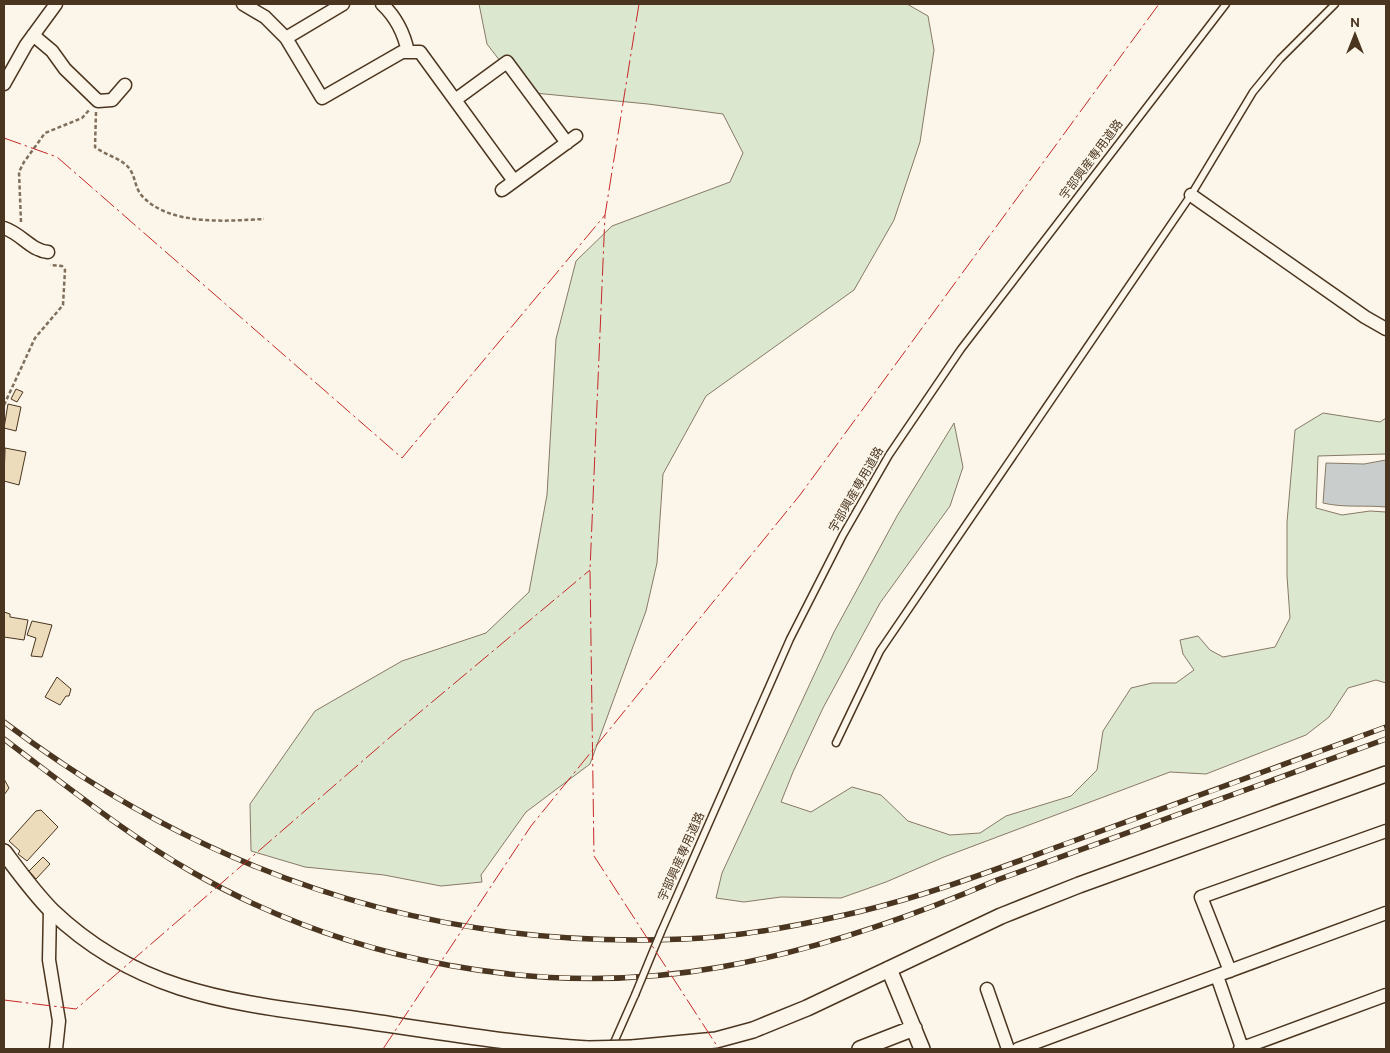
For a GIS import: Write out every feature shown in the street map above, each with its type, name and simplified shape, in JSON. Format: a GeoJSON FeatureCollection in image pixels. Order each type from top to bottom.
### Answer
{"type":"FeatureCollection","features":[{"type":"Feature","properties":{"kind":"street"},"geometry":{"type":"LineString","coordinates":[[4,84],[33,35],[56,4]]}},
{"type":"Feature","properties":{"kind":"street"},"geometry":{"type":"LineString","coordinates":[[243,4],[266,17],[286,38],[322,98],[402,52],[420,52],[514,181]]}},
{"type":"Feature","properties":{"kind":"street"},"geometry":{"type":"LineString","coordinates":[[286,38],[343,4]]}},
{"type":"Feature","properties":{"kind":"street"},"geometry":{"type":"LineString","coordinates":[[382,4],[392,14],[405,38],[408,52]]}},
{"type":"Feature","properties":{"kind":"street"},"geometry":{"type":"LineString","coordinates":[[33,35],[52,51],[65,69],[98,101],[112,100],[125,85]]}},
{"type":"Feature","properties":{"kind":"street"},"geometry":{"type":"LineString","coordinates":[[455,100],[507,62],[572,139],[502,190]]}},
{"type":"Feature","properties":{"kind":"street"},"geometry":{"type":"LineString","coordinates":[[1191,195],[1365,317],[1386,329]]}},
{"type":"Feature","properties":{"kind":"street"},"geometry":{"type":"LineString","coordinates":[[4,228],[20,235],[37,251],[48,252]]}},
{"type":"Feature","properties":{"kind":"street"},"geometry":{"type":"LineString","coordinates":[[4,852],[50,909],[89,943],[156,980],[203,995],[495,1039],[588,1048],[632,1048],[716,1040],[753,1030],[807,1008],[1027,906],[1386,774]]}},
{"type":"Feature","properties":{"kind":"street"},"geometry":{"type":"LineString","coordinates":[[1230,971],[1201,897],[1386,831]]}},
{"type":"Feature","properties":{"kind":"street"},"geometry":{"type":"LineString","coordinates":[[50,909],[49,960],[59,1020],[56,1049]]}},
{"type":"Feature","properties":{"kind":"street"},"geometry":{"type":"LineString","coordinates":[[1018,1049],[1386,913]]}},
{"type":"Feature","properties":{"kind":"street"},"geometry":{"type":"LineString","coordinates":[[889,969],[922,1049]]}},
{"type":"Feature","properties":{"kind":"street"},"geometry":{"type":"LineString","coordinates":[[1216,976],[1241,1049],[1260,1046],[1386,995]]}},
{"type":"Feature","properties":{"kind":"street"},"geometry":{"type":"LineString","coordinates":[[987,989],[1008,1049]]}},
{"type":"Feature","properties":{"kind":"street"},"geometry":{"type":"LineString","coordinates":[[860,1049],[914,1028]]}},
{"type":"Feature","properties":{"kind":"lane","name":"宇部興産専用道路"},"geometry":{"type":"LineString","coordinates":[[611,1049],[790,639],[889,455],[961,349],[1226,4]]}},
{"type":"Feature","properties":{"kind":"lane"},"geometry":{"type":"LineString","coordinates":[[836,743],[880,651],[1191,195],[1254,92],[1280,59],[1335,4]]}},
{"type":"Feature","properties":{"kind":"path"},"geometry":{"type":"LineString","coordinates":[[98,101],[95,147],[126,165],[135,177],[137,190],[159,210],[216,221],[264,219]]}},
{"type":"Feature","properties":{"kind":"green space"},"geometry":{"type":"Polygon","coordinates":[[[479,4],[907,4],[928,16],[934,50],[920,142],[894,220],[854,290],[706,396],[663,474],[657,563],[646,611],[590,764],[526,812],[481,875],[482,882],[441,886],[384,875],[305,867],[251,851],[250,804],[315,711],[402,661],[486,633],[529,592],[547,495],[556,339],[576,261],[612,226],[730,182],[743,153],[723,114],[648,104],[524,92],[487,44],[479,4]]]}},
{"type":"Feature","properties":{"kind":"green space"},"geometry":{"type":"Polygon","coordinates":[[[1323,413],[1380,422],[1386,418],[1386,454],[1318,456],[1316,508],[1342,515],[1370,511],[1386,512],[1386,683],[1376,680],[1348,688],[1329,717],[1306,735],[1206,774],[1170,772],[841,898],[781,897],[744,902],[716,898],[722,873],[834,632],[897,516],[954,423],[963,467],[950,506],[880,603],[823,708],[781,802],[811,812],[852,787],[881,795],[908,821],[950,835],[980,833],[1006,816],[1071,796],[1097,770],[1103,731],[1131,688],[1152,683],[1176,683],[1194,670],[1183,654],[1180,640],[1198,636],[1210,650],[1223,657],[1275,647],[1290,618],[1287,576],[1287,522],[1295,430],[1323,413]]]}},
{"type":"Feature","properties":{"kind":"shaded area"},"geometry":{"type":"Polygon","coordinates":[[[1386,460],[1386,507],[1323,503],[1326,463],[1364,464],[1386,460]]]}},
{"type":"Feature","properties":{"kind":"building"},"geometry":{"type":"Polygon","coordinates":[[[16,389],[23,392],[17,402],[11,399],[16,389]]]}},
{"type":"Feature","properties":{"kind":"building"},"geometry":{"type":"Polygon","coordinates":[[[8,404],[21,407],[16,431],[4,428],[8,404]]]}},
{"type":"Feature","properties":{"kind":"building"},"geometry":{"type":"Polygon","coordinates":[[[5,448],[26,452],[19,485],[4,481],[5,448]]]}},
{"type":"Feature","properties":{"kind":"building"},"geometry":{"type":"Polygon","coordinates":[[[4,612],[10,614],[10,617],[28,620],[24,640],[4,637],[4,612]]]}},
{"type":"Feature","properties":{"kind":"building"},"geometry":{"type":"Polygon","coordinates":[[[32,621],[52,625],[42,657],[31,656],[36,638],[27,635],[32,621]]]}},
{"type":"Feature","properties":{"kind":"building"},"geometry":{"type":"Polygon","coordinates":[[[57,677],[71,689],[69,696],[66,696],[60,705],[45,697],[57,677]]]}},
{"type":"Feature","properties":{"kind":"building"},"geometry":{"type":"Polygon","coordinates":[[[4,779],[9,788],[4,795],[4,779]]]}},
{"type":"Feature","properties":{"kind":"building"},"geometry":{"type":"Polygon","coordinates":[[[41,810],[58,827],[27,861],[18,854],[20,851],[9,841],[36,811],[41,810]]]}},
{"type":"Feature","properties":{"kind":"building"},"geometry":{"type":"Polygon","coordinates":[[[43,857],[50,864],[36,879],[29,871],[43,857]]]}},
{"type":"Feature","properties":{"kind":"railway"},"geometry":{"type":"LineString","coordinates":[[4,722],[81,775],[159,822],[241,860],[324,892],[410,915],[499,931],[590,939],[684,939],[728,936],[793,926],[885,905],[990,871],[1386,727]]}},
{"type":"Feature","properties":{"kind":"railway"},"geometry":{"type":"LineString","coordinates":[[4,739],[96,809],[167,857],[253,903],[316,929],[381,950],[449,965],[517,975],[585,978],[654,976],[721,967],[792,952],[827,942],[896,920],[997,880],[1386,739]]}},
{"type":"Feature","properties":{"kind":"power"},"geometry":{"type":"LineString","coordinates":[[639,4],[605,215],[590,570],[594,856],[719,1049]]}},
{"type":"Feature","properties":{"kind":"power"},"geometry":{"type":"LineString","coordinates":[[383,1049],[531,826],[800,495],[1159,4]]}},
{"type":"Feature","properties":{"kind":"power"},"geometry":{"type":"LineString","coordinates":[[4,138],[57,157],[402,458],[605,215]]}},
{"type":"Feature","properties":{"kind":"power"},"geometry":{"type":"LineString","coordinates":[[4,1000],[76,1009],[395,733],[590,570]]}}]}
